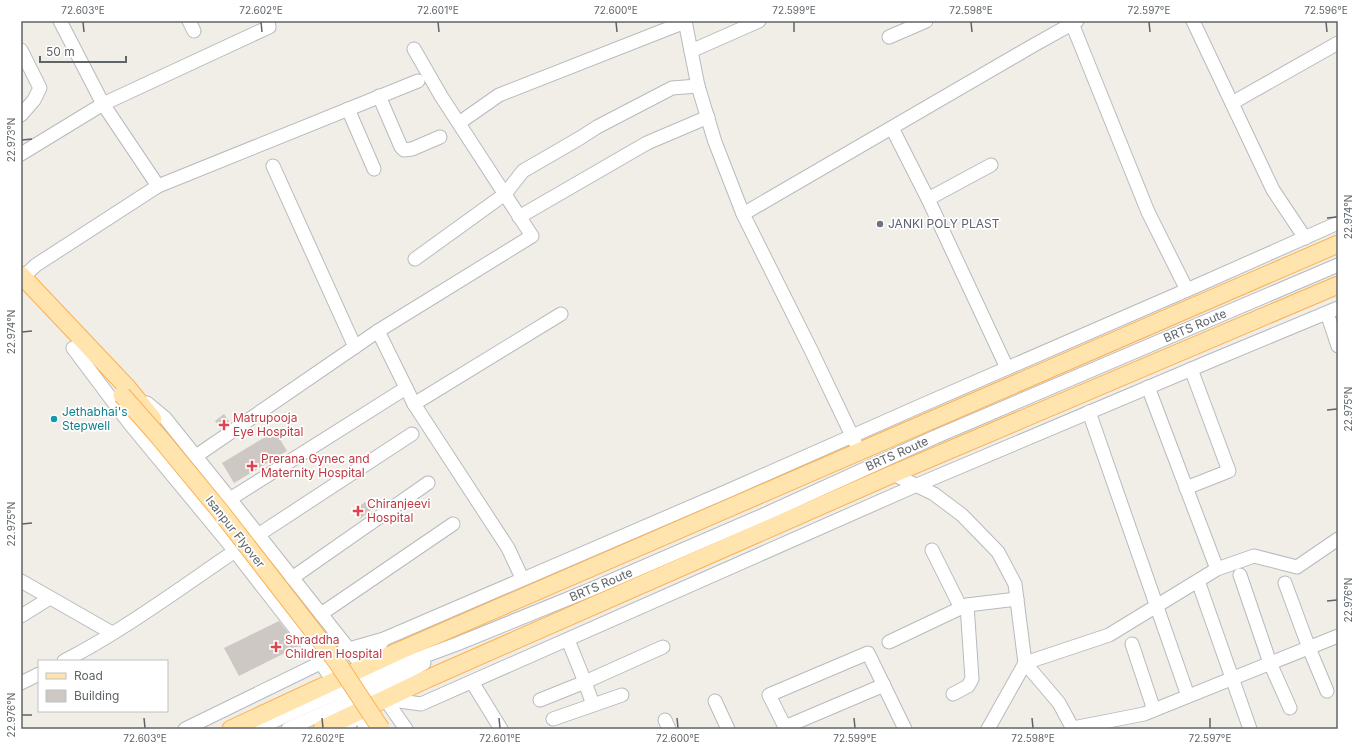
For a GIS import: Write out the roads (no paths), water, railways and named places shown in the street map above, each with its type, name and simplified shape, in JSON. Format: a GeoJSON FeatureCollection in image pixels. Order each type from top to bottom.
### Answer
{"type":"FeatureCollection","features":[{"type":"Feature","properties":{"kind":"main road"},"geometry":{"type":"LineString","coordinates":[[231,729],[344,697],[859,451],[1338,244]]}},
{"type":"Feature","properties":{"kind":"main road","name":"Isanpur Flyover"},"geometry":{"type":"LineString","coordinates":[[22,280],[73,348],[125,391],[164,433],[225,507],[393,722]]}},
{"type":"Feature","properties":{"kind":"main road"},"geometry":{"type":"LineString","coordinates":[[22,280],[125,391]]}},
{"type":"Feature","properties":{"kind":"main road"},"geometry":{"type":"LineString","coordinates":[[322,729],[344,697],[374,683],[441,673],[893,474],[1338,285]]}},
{"type":"Feature","properties":{"kind":"main road","name":"Isanpur Flyover"},"geometry":{"type":"LineString","coordinates":[[125,391],[158,437],[225,517],[337,662],[381,729]]}},
{"type":"Feature","properties":{"kind":"street"},"geometry":{"type":"LineString","coordinates":[[60,21],[103,104],[158,186]]}},
{"type":"Feature","properties":{"kind":"street"},"geometry":{"type":"LineString","coordinates":[[21,154],[103,104],[269,27],[268,21]]}},
{"type":"Feature","properties":{"kind":"street"},"geometry":{"type":"LineString","coordinates":[[459,123],[500,95],[685,21],[698,86],[716,142],[743,214],[811,350],[859,451]]}},
{"type":"Feature","properties":{"kind":"street"},"geometry":{"type":"LineString","coordinates":[[691,51],[759,21]]}},
{"type":"Feature","properties":{"kind":"street"},"geometry":{"type":"LineString","coordinates":[[889,37],[926,21]]}},
{"type":"Feature","properties":{"kind":"street"},"geometry":{"type":"LineString","coordinates":[[1193,21],[1274,190],[1305,238]]}},
{"type":"Feature","properties":{"kind":"street"},"geometry":{"type":"LineString","coordinates":[[743,214],[1073,22],[1148,212],[1187,290]]}},
{"type":"Feature","properties":{"kind":"street"},"geometry":{"type":"LineString","coordinates":[[1232,103],[1338,43]]}},
{"type":"Feature","properties":{"kind":"street"},"geometry":{"type":"LineString","coordinates":[[196,456],[378,331],[532,236],[441,96],[414,49]]}},
{"type":"Feature","properties":{"kind":"street"},"geometry":{"type":"LineString","coordinates":[[21,50],[40,88],[34,100],[21,115]]}},
{"type":"Feature","properties":{"kind":"street"},"geometry":{"type":"LineString","coordinates":[[22,280],[36,265],[158,186],[418,81]]}},
{"type":"Feature","properties":{"kind":"street"},"geometry":{"type":"LineString","coordinates":[[415,259],[505,194],[523,170],[597,127],[672,88],[698,86]]}},
{"type":"Feature","properties":{"kind":"street"},"geometry":{"type":"LineString","coordinates":[[379,96],[401,147],[404,150],[412,149],[440,137]]}},
{"type":"Feature","properties":{"kind":"street"},"geometry":{"type":"LineString","coordinates":[[348,109],[374,169]]}},
{"type":"Feature","properties":{"kind":"street"},"geometry":{"type":"LineString","coordinates":[[520,217],[648,143],[708,117]]}},
{"type":"Feature","properties":{"kind":"street"},"geometry":{"type":"LineString","coordinates":[[892,128],[928,199],[1007,368]]}},
{"type":"Feature","properties":{"kind":"street"},"geometry":{"type":"LineString","coordinates":[[928,199],[991,165]]}},
{"type":"Feature","properties":{"kind":"street"},"geometry":{"type":"LineString","coordinates":[[273,166],[355,348]]}},
{"type":"Feature","properties":{"kind":"street"},"geometry":{"type":"LineString","coordinates":[[185,729],[349,649],[384,639],[522,578],[730,490],[1338,223]]}},
{"type":"Feature","properties":{"kind":"street","name":"BRTS Route"},"geometry":{"type":"LineString","coordinates":[[374,683],[402,664],[457,644],[592,589],[768,513],[942,434],[1338,265]]}},
{"type":"Feature","properties":{"kind":"street"},"geometry":{"type":"LineString","coordinates":[[73,348],[130,424],[236,551],[322,663],[367,729],[393,722],[421,704],[990,454],[1332,311],[1338,346]]}},
{"type":"Feature","properties":{"kind":"street"},"geometry":{"type":"LineString","coordinates":[[414,404],[562,314]]}},
{"type":"Feature","properties":{"kind":"street"},"geometry":{"type":"LineString","coordinates":[[378,331],[414,404],[508,548],[522,578]]}},
{"type":"Feature","properties":{"kind":"street"},"geometry":{"type":"LineString","coordinates":[[1186,488],[1229,471],[1191,369]]}},
{"type":"Feature","properties":{"kind":"street"},"geometry":{"type":"LineString","coordinates":[[1148,387],[1217,569]]}},
{"type":"Feature","properties":{"kind":"street"},"geometry":{"type":"LineString","coordinates":[[230,499],[406,388]]}},
{"type":"Feature","properties":{"kind":"street"},"geometry":{"type":"LineString","coordinates":[[125,391],[165,418],[349,649],[374,683],[393,722],[406,729]]}},
{"type":"Feature","properties":{"kind":"street"},"geometry":{"type":"LineString","coordinates":[[1089,412],[1188,696]]}},
{"type":"Feature","properties":{"kind":"street"},"geometry":{"type":"LineString","coordinates":[[258,535],[412,434]]}},
{"type":"Feature","properties":{"kind":"street"},"geometry":{"type":"LineString","coordinates":[[982,436],[990,454]]}},
{"type":"Feature","properties":{"kind":"street"},"geometry":{"type":"LineString","coordinates":[[893,474],[934,494],[962,515],[998,552],[1015,584],[1025,663],[1059,703],[1073,729],[1144,714],[1338,636]]}},
{"type":"Feature","properties":{"kind":"street"},"geometry":{"type":"LineString","coordinates":[[292,578],[428,483]]}},
{"type":"Feature","properties":{"kind":"street"},"geometry":{"type":"LineString","coordinates":[[321,614],[453,524]]}},
{"type":"Feature","properties":{"kind":"street"},"geometry":{"type":"LineString","coordinates":[[777,525],[787,543]]}},
{"type":"Feature","properties":{"kind":"street"},"geometry":{"type":"LineString","coordinates":[[988,729],[1025,663],[1109,635],[1217,569],[1254,556],[1297,567],[1338,539]]}},
{"type":"Feature","properties":{"kind":"street"},"geometry":{"type":"LineString","coordinates":[[932,550],[964,606],[972,679],[968,686],[953,694]]}},
{"type":"Feature","properties":{"kind":"street"},"geometry":{"type":"LineString","coordinates":[[66,660],[89,648],[236,551]]}},
{"type":"Feature","properties":{"kind":"street"},"geometry":{"type":"LineString","coordinates":[[1240,575],[1270,663],[1290,708]]}},
{"type":"Feature","properties":{"kind":"street"},"geometry":{"type":"LineString","coordinates":[[1198,580],[1250,729]]}},
{"type":"Feature","properties":{"kind":"street"},"geometry":{"type":"LineString","coordinates":[[21,581],[112,633]]}},
{"type":"Feature","properties":{"kind":"street"},"geometry":{"type":"LineString","coordinates":[[1285,583],[1308,648],[1327,691]]}},
{"type":"Feature","properties":{"kind":"street"},"geometry":{"type":"LineString","coordinates":[[21,616],[50,598]]}},
{"type":"Feature","properties":{"kind":"street"},"geometry":{"type":"LineString","coordinates":[[889,642],[964,606],[1017,599]]}},
{"type":"Feature","properties":{"kind":"street"},"geometry":{"type":"LineString","coordinates":[[374,683],[384,639]]}},
{"type":"Feature","properties":{"kind":"street"},"geometry":{"type":"LineString","coordinates":[[568,640],[593,705]]}},
{"type":"Feature","properties":{"kind":"street"},"geometry":{"type":"LineString","coordinates":[[1132,644],[1154,710]]}},
{"type":"Feature","properties":{"kind":"street"},"geometry":{"type":"LineString","coordinates":[[540,700],[585,682],[663,647]]}},
{"type":"Feature","properties":{"kind":"street"},"geometry":{"type":"LineString","coordinates":[[884,685],[785,728],[769,695],[868,653],[884,685],[905,729]]}},
{"type":"Feature","properties":{"kind":"street"},"geometry":{"type":"LineString","coordinates":[[21,683],[38,674]]}},
{"type":"Feature","properties":{"kind":"street"},"geometry":{"type":"LineString","coordinates":[[472,682],[501,729]]}},
{"type":"Feature","properties":{"kind":"street"},"geometry":{"type":"LineString","coordinates":[[374,683],[421,704]]}},
{"type":"Feature","properties":{"kind":"street"},"geometry":{"type":"LineString","coordinates":[[553,719],[622,695]]}},
{"type":"Feature","properties":{"kind":"street"},"geometry":{"type":"LineString","coordinates":[[256,729],[344,697]]}},
{"type":"Feature","properties":{"kind":"street"},"geometry":{"type":"LineString","coordinates":[[288,729],[344,697]]}},
{"type":"Feature","properties":{"kind":"street"},"geometry":{"type":"LineString","coordinates":[[344,697],[347,729]]}},
{"type":"Feature","properties":{"kind":"street"},"geometry":{"type":"LineString","coordinates":[[715,701],[728,729]]}},
{"type":"Feature","properties":{"kind":"place","name":"JANKI POLY PLAST"},"geometry":{"type":"Point","coordinates":[880,224]}},
{"type":"Feature","properties":{"kind":"place","name":"Jethabhai's Stepwell"},"geometry":{"type":"Point","coordinates":[54,419]}},
{"type":"Feature","properties":{"kind":"place","name":"Matrupooja Eye Hospital"},"geometry":{"type":"Point","coordinates":[224,425]}},
{"type":"Feature","properties":{"kind":"place","name":"Prerana Gynec and Maternity Hospital"},"geometry":{"type":"Point","coordinates":[252,466]}},
{"type":"Feature","properties":{"kind":"place","name":"Chiranjeevi Hospital"},"geometry":{"type":"Point","coordinates":[358,511]}},
{"type":"Feature","properties":{"kind":"place","name":"Shraddha Children Hospital"},"geometry":{"type":"Point","coordinates":[276,647]}}]}
